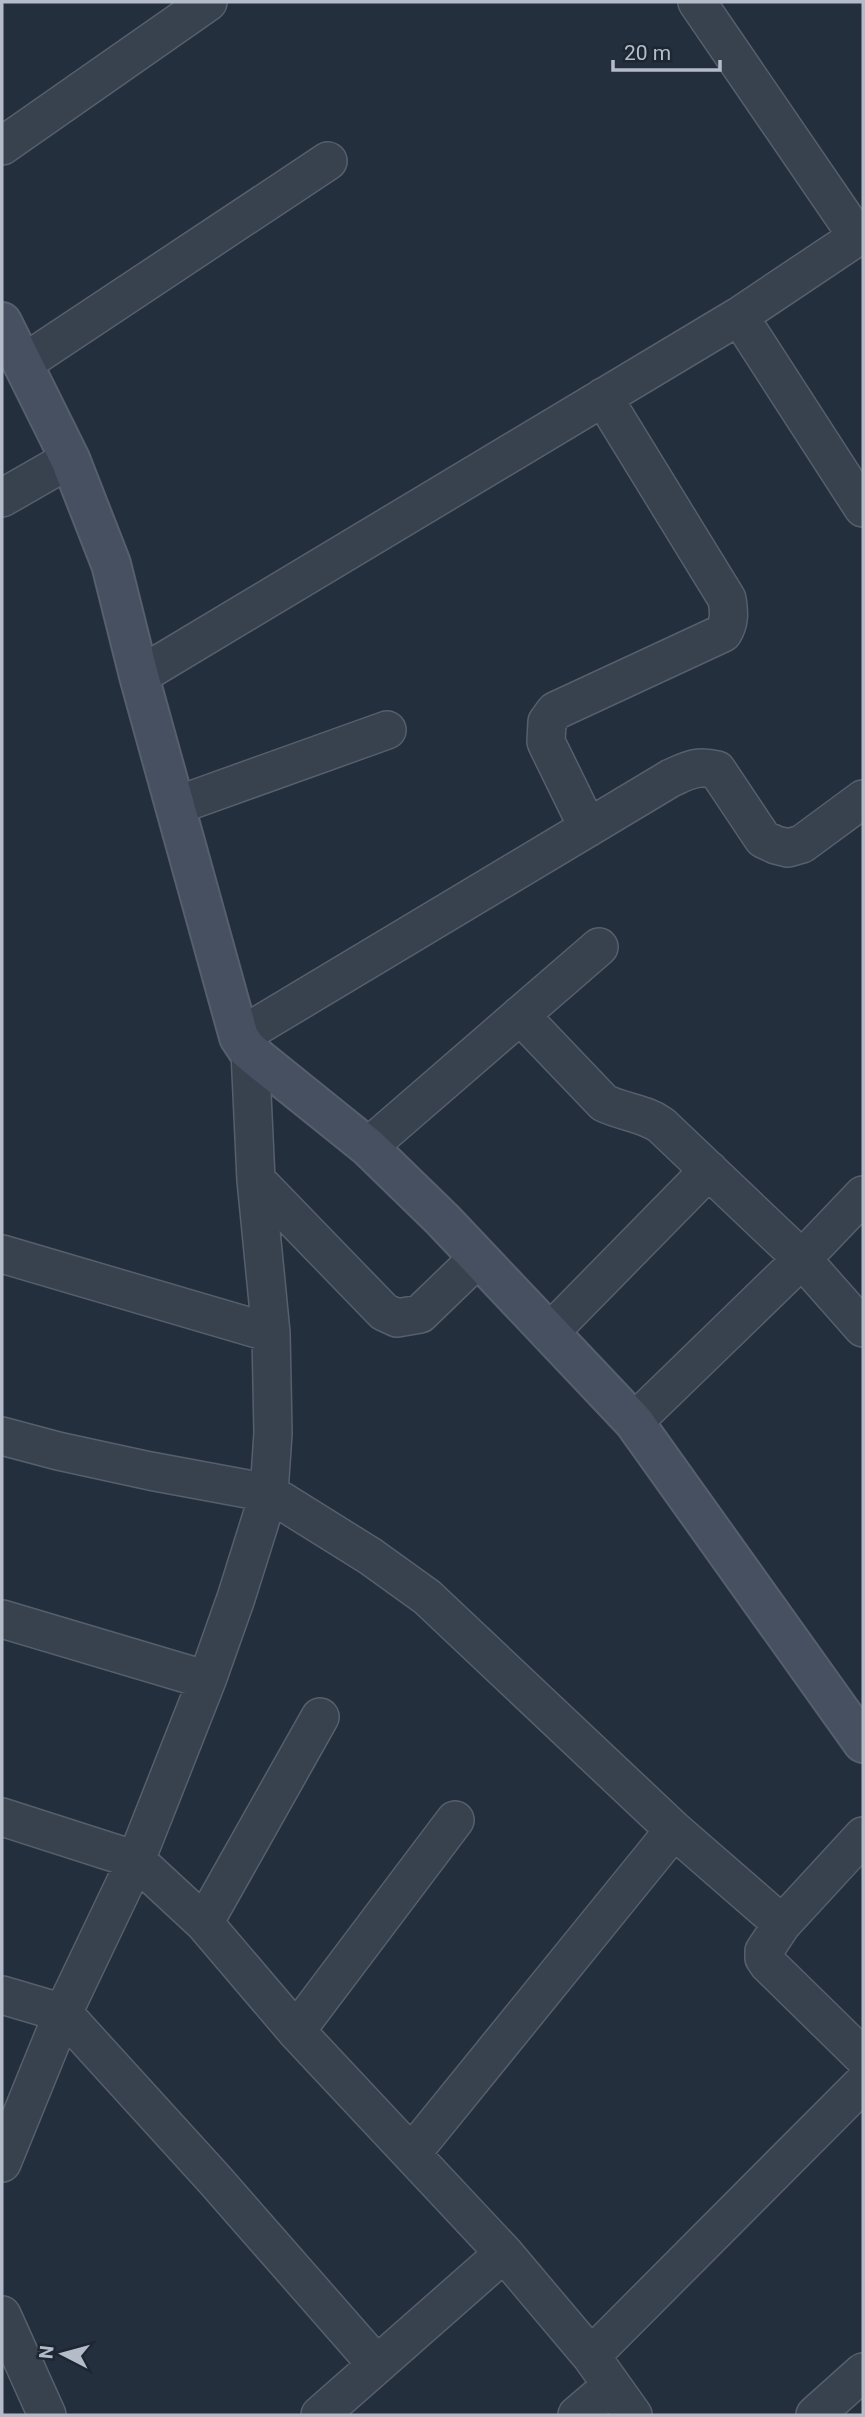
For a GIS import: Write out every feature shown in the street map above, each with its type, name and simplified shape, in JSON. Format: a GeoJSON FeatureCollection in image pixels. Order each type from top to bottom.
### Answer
{"type":"FeatureCollection","features":[{"type":"Feature","properties":{"kind":"street"},"geometry":{"type":"LineString","coordinates":[[2,146],[208,2]]}},
{"type":"Feature","properties":{"kind":"street"},"geometry":{"type":"LineString","coordinates":[[139,676],[739,316],[860,234],[698,2]]}},
{"type":"Feature","properties":{"kind":"street"},"geometry":{"type":"LineString","coordinates":[[24,363],[328,161]]}},
{"type":"Feature","properties":{"kind":"street"},"geometry":{"type":"LineString","coordinates":[[739,316],[863,508]]}},
{"type":"Feature","properties":{"kind":"street"},"geometry":{"type":"LineString","coordinates":[[2,322],[70,459],[111,564],[175,806],[245,1044],[271,1333],[272,1433],[269,1493],[207,1680],[136,1860],[63,2013],[2,2163]]}},
{"type":"Feature","properties":{"kind":"street"},"geometry":{"type":"LineString","coordinates":[[588,828],[546,741],[547,722],[555,710],[723,633],[728,625],[729,613],[727,599],[603,397]]}},
{"type":"Feature","properties":{"kind":"street"},"geometry":{"type":"LineString","coordinates":[[2,498],[70,459]]}},
{"type":"Feature","properties":{"kind":"street"},"geometry":{"type":"LineString","coordinates":[[175,806],[387,730]]}},
{"type":"Feature","properties":{"kind":"street"},"geometry":{"type":"LineString","coordinates":[[245,1044],[671,778],[702,766],[716,770],[763,839],[788,848],[802,844],[863,799]]}},
{"type":"Feature","properties":{"kind":"street"},"geometry":{"type":"LineString","coordinates":[[369,1147],[600,947]]}},
{"type":"Feature","properties":{"kind":"street"},"geometry":{"type":"LineString","coordinates":[[520,1015],[604,1103],[651,1118],[662,1125],[802,1259],[863,1328]]}},
{"type":"Feature","properties":{"kind":"street"},"geometry":{"type":"LineString","coordinates":[[245,1044],[369,1147],[443,1220],[634,1422],[863,1743]]}},
{"type":"Feature","properties":{"kind":"street"},"geometry":{"type":"LineString","coordinates":[[550,1333],[709,1170]]}},
{"type":"Feature","properties":{"kind":"street"},"geometry":{"type":"LineString","coordinates":[[256,1180],[384,1312],[397,1318],[420,1314],[477,1259]]}},
{"type":"Feature","properties":{"kind":"street"},"geometry":{"type":"LineString","coordinates":[[634,1422],[802,1259],[863,1195]]}},
{"type":"Feature","properties":{"kind":"street"},"geometry":{"type":"LineString","coordinates":[[2,1254],[271,1333]]}},
{"type":"Feature","properties":{"kind":"street"},"geometry":{"type":"LineString","coordinates":[[2,1436],[137,1469],[269,1493],[370,1556],[427,1597],[674,1830],[782,1924]]}},
{"type":"Feature","properties":{"kind":"street"},"geometry":{"type":"LineString","coordinates":[[2,1619],[207,1680]]}},
{"type":"Feature","properties":{"kind":"street"},"geometry":{"type":"LineString","coordinates":[[204,1923],[320,1717]]}},
{"type":"Feature","properties":{"kind":"street"},"geometry":{"type":"LineString","coordinates":[[2,1817],[136,1860],[204,1923],[296,2031],[504,2253],[591,2356],[633,2415]]}},
{"type":"Feature","properties":{"kind":"street"},"geometry":{"type":"LineString","coordinates":[[296,2031],[455,1820]]}},
{"type":"Feature","properties":{"kind":"street"},"geometry":{"type":"LineString","coordinates":[[412,2153],[674,1830]]}},
{"type":"Feature","properties":{"kind":"street"},"geometry":{"type":"LineString","coordinates":[[863,1836],[782,1924],[764,1951],[764,1958],[863,2057]]}},
{"type":"Feature","properties":{"kind":"street"},"geometry":{"type":"LineString","coordinates":[[2,1994],[63,2013],[215,2180],[377,2365]]}},
{"type":"Feature","properties":{"kind":"street"},"geometry":{"type":"LineString","coordinates":[[591,2356],[863,2083]]}},
{"type":"Feature","properties":{"kind":"street"},"geometry":{"type":"LineString","coordinates":[[320,2415],[504,2253]]}},
{"type":"Feature","properties":{"kind":"street"},"geometry":{"type":"LineString","coordinates":[[2,2315],[27,2391]]}},
{"type":"Feature","properties":{"kind":"street"},"geometry":{"type":"LineString","coordinates":[[815,2415],[863,2372]]}},
{"type":"Feature","properties":{"kind":"street"},"geometry":{"type":"LineString","coordinates":[[577,2415],[611,2386]]}}]}
